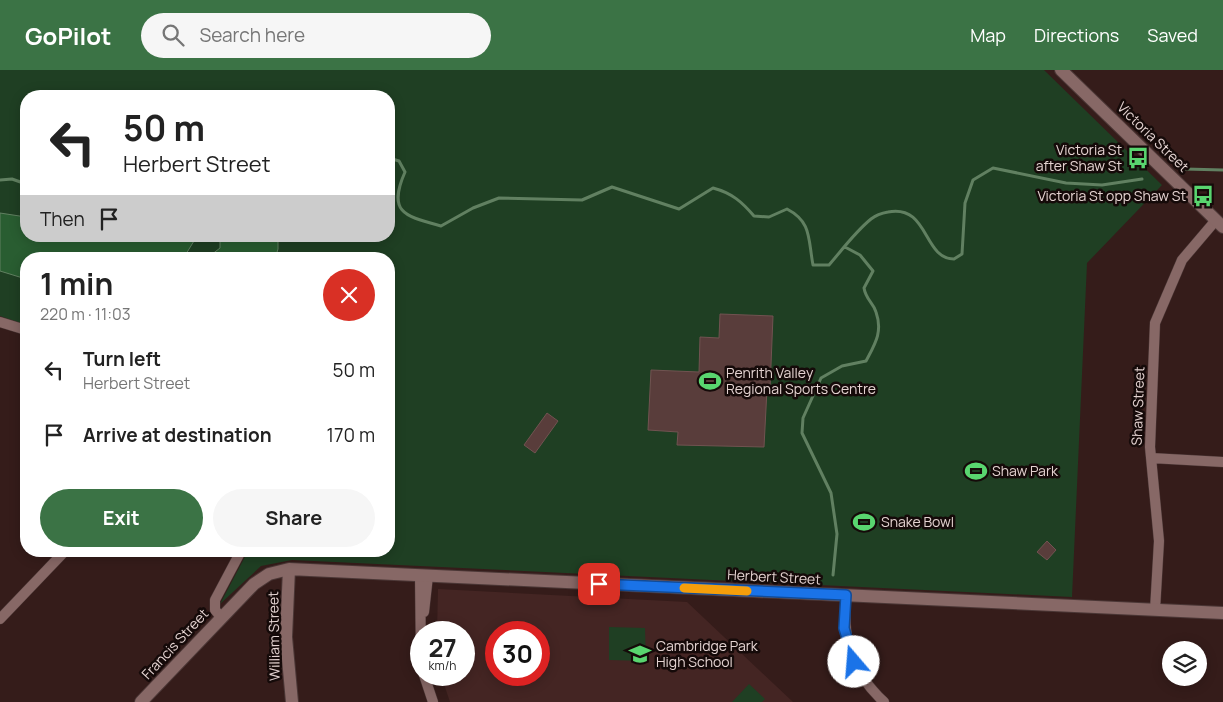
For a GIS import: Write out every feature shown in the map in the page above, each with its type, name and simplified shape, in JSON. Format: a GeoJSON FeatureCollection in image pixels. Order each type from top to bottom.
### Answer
{"type":"FeatureCollection","features":[{"type":"Feature","properties":{"kind":"street","name":"Victoria Street"},"geometry":{"type":"LineString","coordinates":[[1061,70],[1220,223]]}},
{"type":"Feature","properties":{"kind":"street","name":"Shaw Street"},"geometry":{"type":"LineString","coordinates":[[1155,610],[1159,541],[1151,458],[1156,318],[1182,260],[1220,223]]}},
{"type":"Feature","properties":{"kind":"street"},"geometry":{"type":"LineString","coordinates":[[0,322],[20,328]]}},
{"type":"Feature","properties":{"kind":"street"},"geometry":{"type":"LineString","coordinates":[[1151,458],[1223,462]]}},
{"type":"Feature","properties":{"kind":"street"},"geometry":{"type":"LineString","coordinates":[[0,619],[59,557]]}},
{"type":"Feature","properties":{"kind":"street","name":"Francis Street"},"geometry":{"type":"LineString","coordinates":[[141,702],[221,617],[215,610],[215,600],[238,557]]}},
{"type":"Feature","properties":{"kind":"street","name":"Herbert Street"},"geometry":{"type":"LineString","coordinates":[[221,617],[259,580],[273,572],[289,569],[1223,613]]}},
{"type":"Feature","properties":{"kind":"street","name":"William Street"},"geometry":{"type":"LineString","coordinates":[[289,569],[286,636],[292,702]]}},
{"type":"Feature","properties":{"kind":"street"},"geometry":{"type":"LineString","coordinates":[[422,621],[428,592],[424,576]]}},
{"type":"Feature","properties":{"kind":"street"},"geometry":{"type":"LineString","coordinates":[[846,595],[844,620],[849,648],[862,678],[884,702]]}},
{"type":"Feature","properties":{"kind":"street"},"geometry":{"type":"LineString","coordinates":[[428,686],[433,702]]}},
{"type":"Feature","properties":{"kind":"shaded area"},"geometry":{"type":"Polygon","coordinates":[[[0,70],[1044,70],[1162,185],[1087,263],[1072,597],[292,560],[261,566],[220,604],[245,557],[395,557],[395,252],[20,252],[20,323],[0,316],[0,70]]]}},
{"type":"Feature","properties":{"kind":"shaded area"},"geometry":{"type":"Polygon","coordinates":[[[0,213],[20,216],[20,242],[193,242],[187,252],[20,252],[20,277],[0,271],[0,213]]]}},
{"type":"Feature","properties":{"kind":"shaded area"},"geometry":{"type":"Polygon","coordinates":[[[220,242],[278,242],[277,252],[215,252],[220,248],[220,242]]]}},
{"type":"Feature","properties":{"kind":"shaded area","name":"Cambridge Park High School"},"geometry":{"type":"Polygon","coordinates":[[[438,589],[687,602],[793,702],[450,702],[445,686],[475,686],[475,621],[437,621],[438,589]]]}},
{"type":"Feature","properties":{"kind":"shaded area"},"geometry":{"type":"Polygon","coordinates":[[[609,627],[645,628],[646,661],[609,660],[609,627]]]}},
{"type":"Feature","properties":{"kind":"shaded area"},"geometry":{"type":"Polygon","coordinates":[[[749,684],[765,699],[762,702],[732,702],[749,684]]]}},
{"type":"Feature","properties":{"kind":"building","name":"Penrith Valley Regional Sports Centre"},"geometry":{"type":"Polygon","coordinates":[[[720,314],[773,316],[770,389],[767,389],[764,447],[677,445],[678,432],[648,430],[651,370],[699,372],[700,337],[719,338],[720,314]]]}},
{"type":"Feature","properties":{"kind":"building"},"geometry":{"type":"Polygon","coordinates":[[[547,413],[558,421],[535,453],[524,445],[547,413]]]}},
{"type":"Feature","properties":{"kind":"building"},"geometry":{"type":"Polygon","coordinates":[[[1047,541],[1056,550],[1047,560],[1037,552],[1047,541]]]}},
{"type":"Feature","properties":{"kind":"waterway"},"geometry":{"type":"LineString","coordinates":[[395,160],[399,161],[405,172],[398,196],[399,204],[403,211],[418,219],[441,226],[473,208],[499,198],[582,200],[612,187],[679,209],[713,188],[736,199],[754,216],[769,217],[787,209],[795,214],[808,232],[813,265],[829,265],[865,224],[875,216],[888,212],[901,212],[911,216],[919,223],[936,251],[944,257],[954,259],[962,254],[965,203],[973,180],[993,168],[1066,183],[1102,185],[1142,179]]}},
{"type":"Feature","properties":{"kind":"waterway"},"geometry":{"type":"LineString","coordinates":[[1185,169],[1223,170]]}},
{"type":"Feature","properties":{"kind":"waterway"},"geometry":{"type":"LineString","coordinates":[[0,180],[12,179],[20,182]]}},
{"type":"Feature","properties":{"kind":"waterway"},"geometry":{"type":"LineString","coordinates":[[833,575],[837,534],[831,493],[802,433],[803,418],[821,378],[842,366],[866,361],[877,338],[879,326],[875,309],[864,288],[873,271],[860,255],[845,247]]}},
{"type":"Feature","properties":{"kind":"slow traffic"},"geometry":{"type":"LineString","coordinates":[[684,588],[747,591]]}},
{"type":"Feature","properties":{"kind":"place","name":"Victoria St after Shaw St"},"geometry":{"type":"Point","coordinates":[1138,158]}},
{"type":"Feature","properties":{"kind":"place","name":"Victoria St opp Shaw St"},"geometry":{"type":"Point","coordinates":[1203,196]}},
{"type":"Feature","properties":{"kind":"place","name":"Penrith Valley Regional Sports Centre"},"geometry":{"type":"Point","coordinates":[710,381]}},
{"type":"Feature","properties":{"kind":"place","name":"Shaw Park"},"geometry":{"type":"Point","coordinates":[976,471]}},
{"type":"Feature","properties":{"kind":"place","name":"Snake Bowl"},"geometry":{"type":"Point","coordinates":[864,522]}},
{"type":"Feature","properties":{"kind":"place","name":"Cambridge Park High School"},"geometry":{"type":"Point","coordinates":[640,654]}},
{"type":"Feature","properties":{"kind":"route"},"geometry":{"type":"LineString","coordinates":[[599,584],[846,595],[844,628],[854,662]]}}]}
